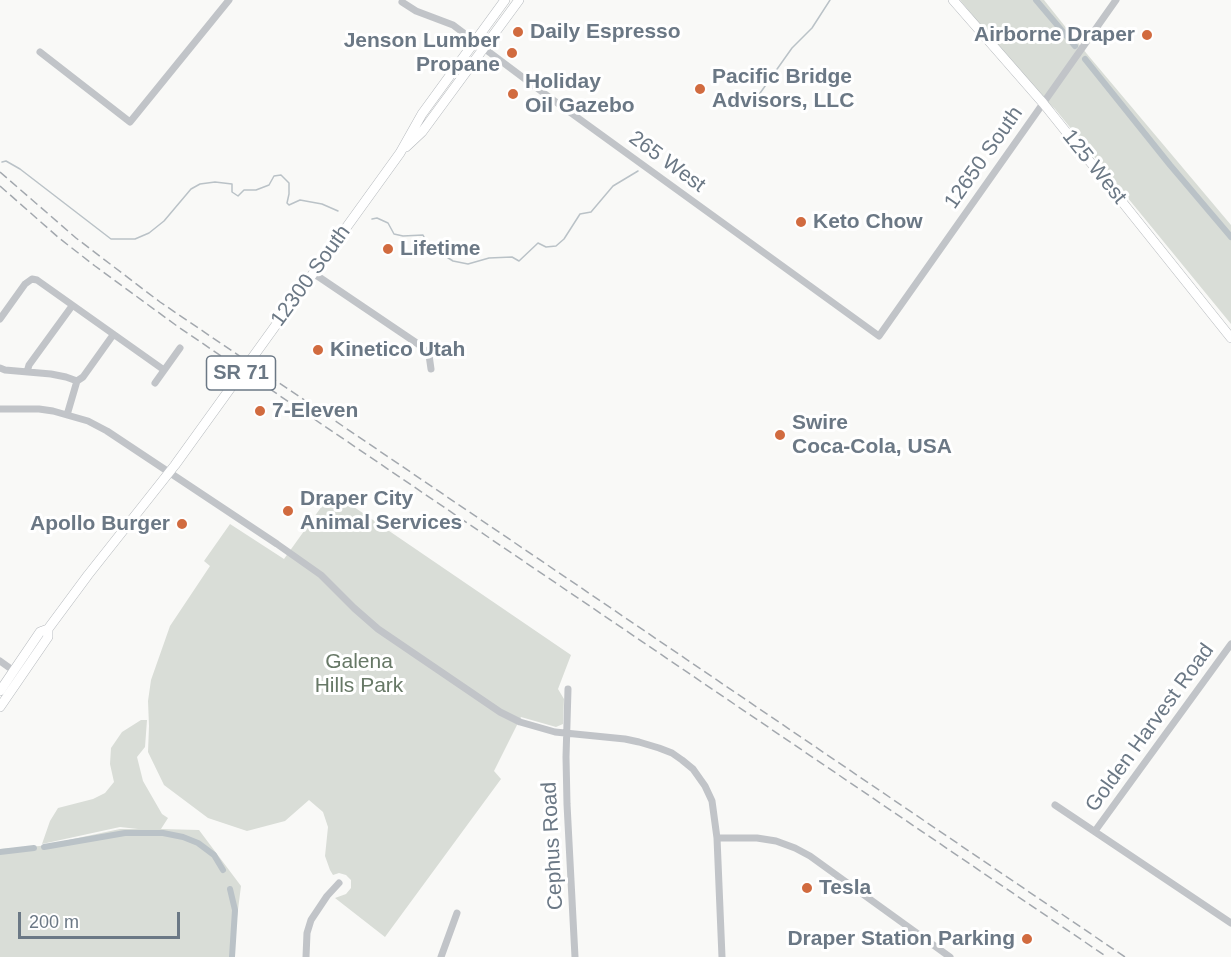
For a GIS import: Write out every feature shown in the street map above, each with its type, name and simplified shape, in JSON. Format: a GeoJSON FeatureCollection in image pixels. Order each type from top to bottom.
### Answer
{"type":"FeatureCollection","features":[{"type":"Feature","properties":{"kind":"main road","name":"12300 South"},"geometry":{"type":"LineString","coordinates":[[0,691],[40,632],[48,629],[93,568],[169,473],[400,153],[422,114],[505,0]]}},
{"type":"Feature","properties":{"kind":"main road","name":"12300 South"},"geometry":{"type":"LineString","coordinates":[[400,153],[422,132],[519,0]]}},
{"type":"Feature","properties":{"kind":"main road","name":"125 West"},"geometry":{"type":"LineString","coordinates":[[953,0],[1042,103],[1231,338]]}},
{"type":"Feature","properties":{"kind":"main road","name":"12300 South"},"geometry":{"type":"LineString","coordinates":[[0,707],[48,638],[48,629]]}},
{"type":"Feature","properties":{"kind":"street"},"geometry":{"type":"LineString","coordinates":[[40,52],[130,122],[229,0]]}},
{"type":"Feature","properties":{"kind":"street","name":"12650 South"},"geometry":{"type":"LineString","coordinates":[[879,336],[1116,0]]}},
{"type":"Feature","properties":{"kind":"street","name":"265 West"},"geometry":{"type":"LineString","coordinates":[[402,2],[416,11],[453,26],[879,336]]}},
{"type":"Feature","properties":{"kind":"street"},"geometry":{"type":"LineString","coordinates":[[313,273],[421,346],[429,355],[431,369]]}},
{"type":"Feature","properties":{"kind":"street"},"geometry":{"type":"LineString","coordinates":[[0,319],[25,284],[32,279],[41,282],[164,370]]}},
{"type":"Feature","properties":{"kind":"street"},"geometry":{"type":"LineString","coordinates":[[27,372],[29,365],[72,306]]}},
{"type":"Feature","properties":{"kind":"street"},"geometry":{"type":"LineString","coordinates":[[67,415],[77,381],[83,377],[113,335]]}},
{"type":"Feature","properties":{"kind":"street"},"geometry":{"type":"LineString","coordinates":[[155,383],[180,348]]}},
{"type":"Feature","properties":{"kind":"street"},"geometry":{"type":"LineString","coordinates":[[0,368],[77,381]]}},
{"type":"Feature","properties":{"kind":"street"},"geometry":{"type":"LineString","coordinates":[[0,409],[53,411],[88,421],[107,431],[322,576],[378,629],[500,712],[520,722],[555,732],[625,739],[659,747],[682,760],[693,769],[712,801],[717,838],[722,957]]}},
{"type":"Feature","properties":{"kind":"street","name":"Golden Harvest Road"},"geometry":{"type":"LineString","coordinates":[[1095,831],[1231,644]]}},
{"type":"Feature","properties":{"kind":"street"},"geometry":{"type":"LineString","coordinates":[[0,661],[14,671]]}},
{"type":"Feature","properties":{"kind":"street","name":"Cephus Road"},"geometry":{"type":"LineString","coordinates":[[568,688],[567,804],[575,957]]}},
{"type":"Feature","properties":{"kind":"street"},"geometry":{"type":"LineString","coordinates":[[1055,805],[1231,923]]}},
{"type":"Feature","properties":{"kind":"street"},"geometry":{"type":"LineString","coordinates":[[717,838],[757,838],[776,841],[795,848],[810,856],[950,957]]}},
{"type":"Feature","properties":{"kind":"street"},"geometry":{"type":"LineString","coordinates":[[306,957],[307,933],[311,920],[339,883]]}},
{"type":"Feature","properties":{"kind":"street"},"geometry":{"type":"LineString","coordinates":[[441,957],[457,913]]}},
{"type":"Feature","properties":{"kind":"green space"},"geometry":{"type":"Polygon","coordinates":[[[960,0],[1044,0],[1231,225],[1231,324],[1055,109],[1033,89],[960,0]]]}},
{"type":"Feature","properties":{"kind":"green space","name":"Galena Hills Park"},"geometry":{"type":"Polygon","coordinates":[[[332,492],[571,655],[558,689],[564,699],[563,724],[556,727],[521,717],[494,771],[501,779],[385,937],[335,898],[346,894],[351,888],[351,880],[339,873],[333,875],[330,870],[325,856],[328,827],[323,812],[309,800],[285,821],[247,831],[208,818],[164,785],[148,752],[148,701],[151,680],[170,626],[210,566],[204,561],[230,524],[284,559],[332,492]]]}},
{"type":"Feature","properties":{"kind":"green space"},"geometry":{"type":"Polygon","coordinates":[[[141,720],[147,720],[145,747],[137,757],[143,781],[162,814],[168,818],[161,829],[199,830],[241,886],[232,957],[0,957],[0,849],[40,846],[120,829],[138,829],[120,827],[42,844],[50,821],[58,808],[93,799],[105,793],[114,782],[110,764],[111,748],[122,732],[141,720]]]}},
{"type":"Feature","properties":{"kind":"waterway"},"geometry":{"type":"LineString","coordinates":[[729,97],[749,103],[758,96],[792,48],[812,28],[830,0]]}},
{"type":"Feature","properties":{"kind":"waterway"},"geometry":{"type":"LineString","coordinates":[[1036,0],[1075,46]]}},
{"type":"Feature","properties":{"kind":"waterway"},"geometry":{"type":"LineString","coordinates":[[1085,59],[1231,237]]}},
{"type":"Feature","properties":{"kind":"waterway"},"geometry":{"type":"LineString","coordinates":[[2,162],[6,161],[20,169],[111,239],[135,239],[149,233],[164,221],[191,189],[200,184],[215,182],[232,184],[232,192],[238,196],[244,190],[256,190],[269,185],[274,176],[281,175],[289,183],[287,203],[289,205],[300,200],[322,204],[338,211]]}},
{"type":"Feature","properties":{"kind":"waterway"},"geometry":{"type":"LineString","coordinates":[[372,219],[377,218],[388,223],[394,234],[423,235],[428,245],[453,261],[468,264],[489,258],[512,257],[519,261],[538,243],[546,247],[556,246],[564,239],[580,214],[591,212],[613,186],[638,171]]}},
{"type":"Feature","properties":{"kind":"waterway"},"geometry":{"type":"LineString","coordinates":[[44,847],[125,833],[163,833],[198,843],[214,855],[223,870]]}},
{"type":"Feature","properties":{"kind":"waterway"},"geometry":{"type":"LineString","coordinates":[[0,852],[34,848]]}},
{"type":"Feature","properties":{"kind":"waterway"},"geometry":{"type":"LineString","coordinates":[[230,889],[235,910],[232,957]]}},
{"type":"Feature","properties":{"kind":"railway"},"geometry":{"type":"LineString","coordinates":[[0,172],[76,238],[160,302],[1125,957]]}},
{"type":"Feature","properties":{"kind":"railway"},"geometry":{"type":"LineString","coordinates":[[0,186],[59,238],[177,326],[1107,957]]}},
{"type":"Feature","properties":{"kind":"place","name":"Daily Espresso"},"geometry":{"type":"Point","coordinates":[518,32]}},
{"type":"Feature","properties":{"kind":"place","name":"Airborne Draper"},"geometry":{"type":"Point","coordinates":[1147,35]}},
{"type":"Feature","properties":{"kind":"place","name":"Jenson Lumber Propane"},"geometry":{"type":"Point","coordinates":[512,53]}},
{"type":"Feature","properties":{"kind":"place","name":"Pacific Bridge Advisors, LLC"},"geometry":{"type":"Point","coordinates":[700,89]}},
{"type":"Feature","properties":{"kind":"place","name":"Holiday Oil Gazebo"},"geometry":{"type":"Point","coordinates":[513,94]}},
{"type":"Feature","properties":{"kind":"place","name":"Keto Chow"},"geometry":{"type":"Point","coordinates":[801,222]}},
{"type":"Feature","properties":{"kind":"place","name":"Lifetime"},"geometry":{"type":"Point","coordinates":[388,249]}},
{"type":"Feature","properties":{"kind":"place","name":"Kinetico Utah"},"geometry":{"type":"Point","coordinates":[318,350]}},
{"type":"Feature","properties":{"kind":"place","name":"7-Eleven"},"geometry":{"type":"Point","coordinates":[260,411]}},
{"type":"Feature","properties":{"kind":"place","name":"Swire Coca-Cola, USA"},"geometry":{"type":"Point","coordinates":[780,435]}},
{"type":"Feature","properties":{"kind":"place","name":"Draper City Animal Services"},"geometry":{"type":"Point","coordinates":[288,511]}},
{"type":"Feature","properties":{"kind":"place","name":"Apollo Burger"},"geometry":{"type":"Point","coordinates":[182,524]}},
{"type":"Feature","properties":{"kind":"place","name":"Tesla"},"geometry":{"type":"Point","coordinates":[807,888]}},
{"type":"Feature","properties":{"kind":"place","name":"Draper Station Parking"},"geometry":{"type":"Point","coordinates":[1027,939]}}]}
